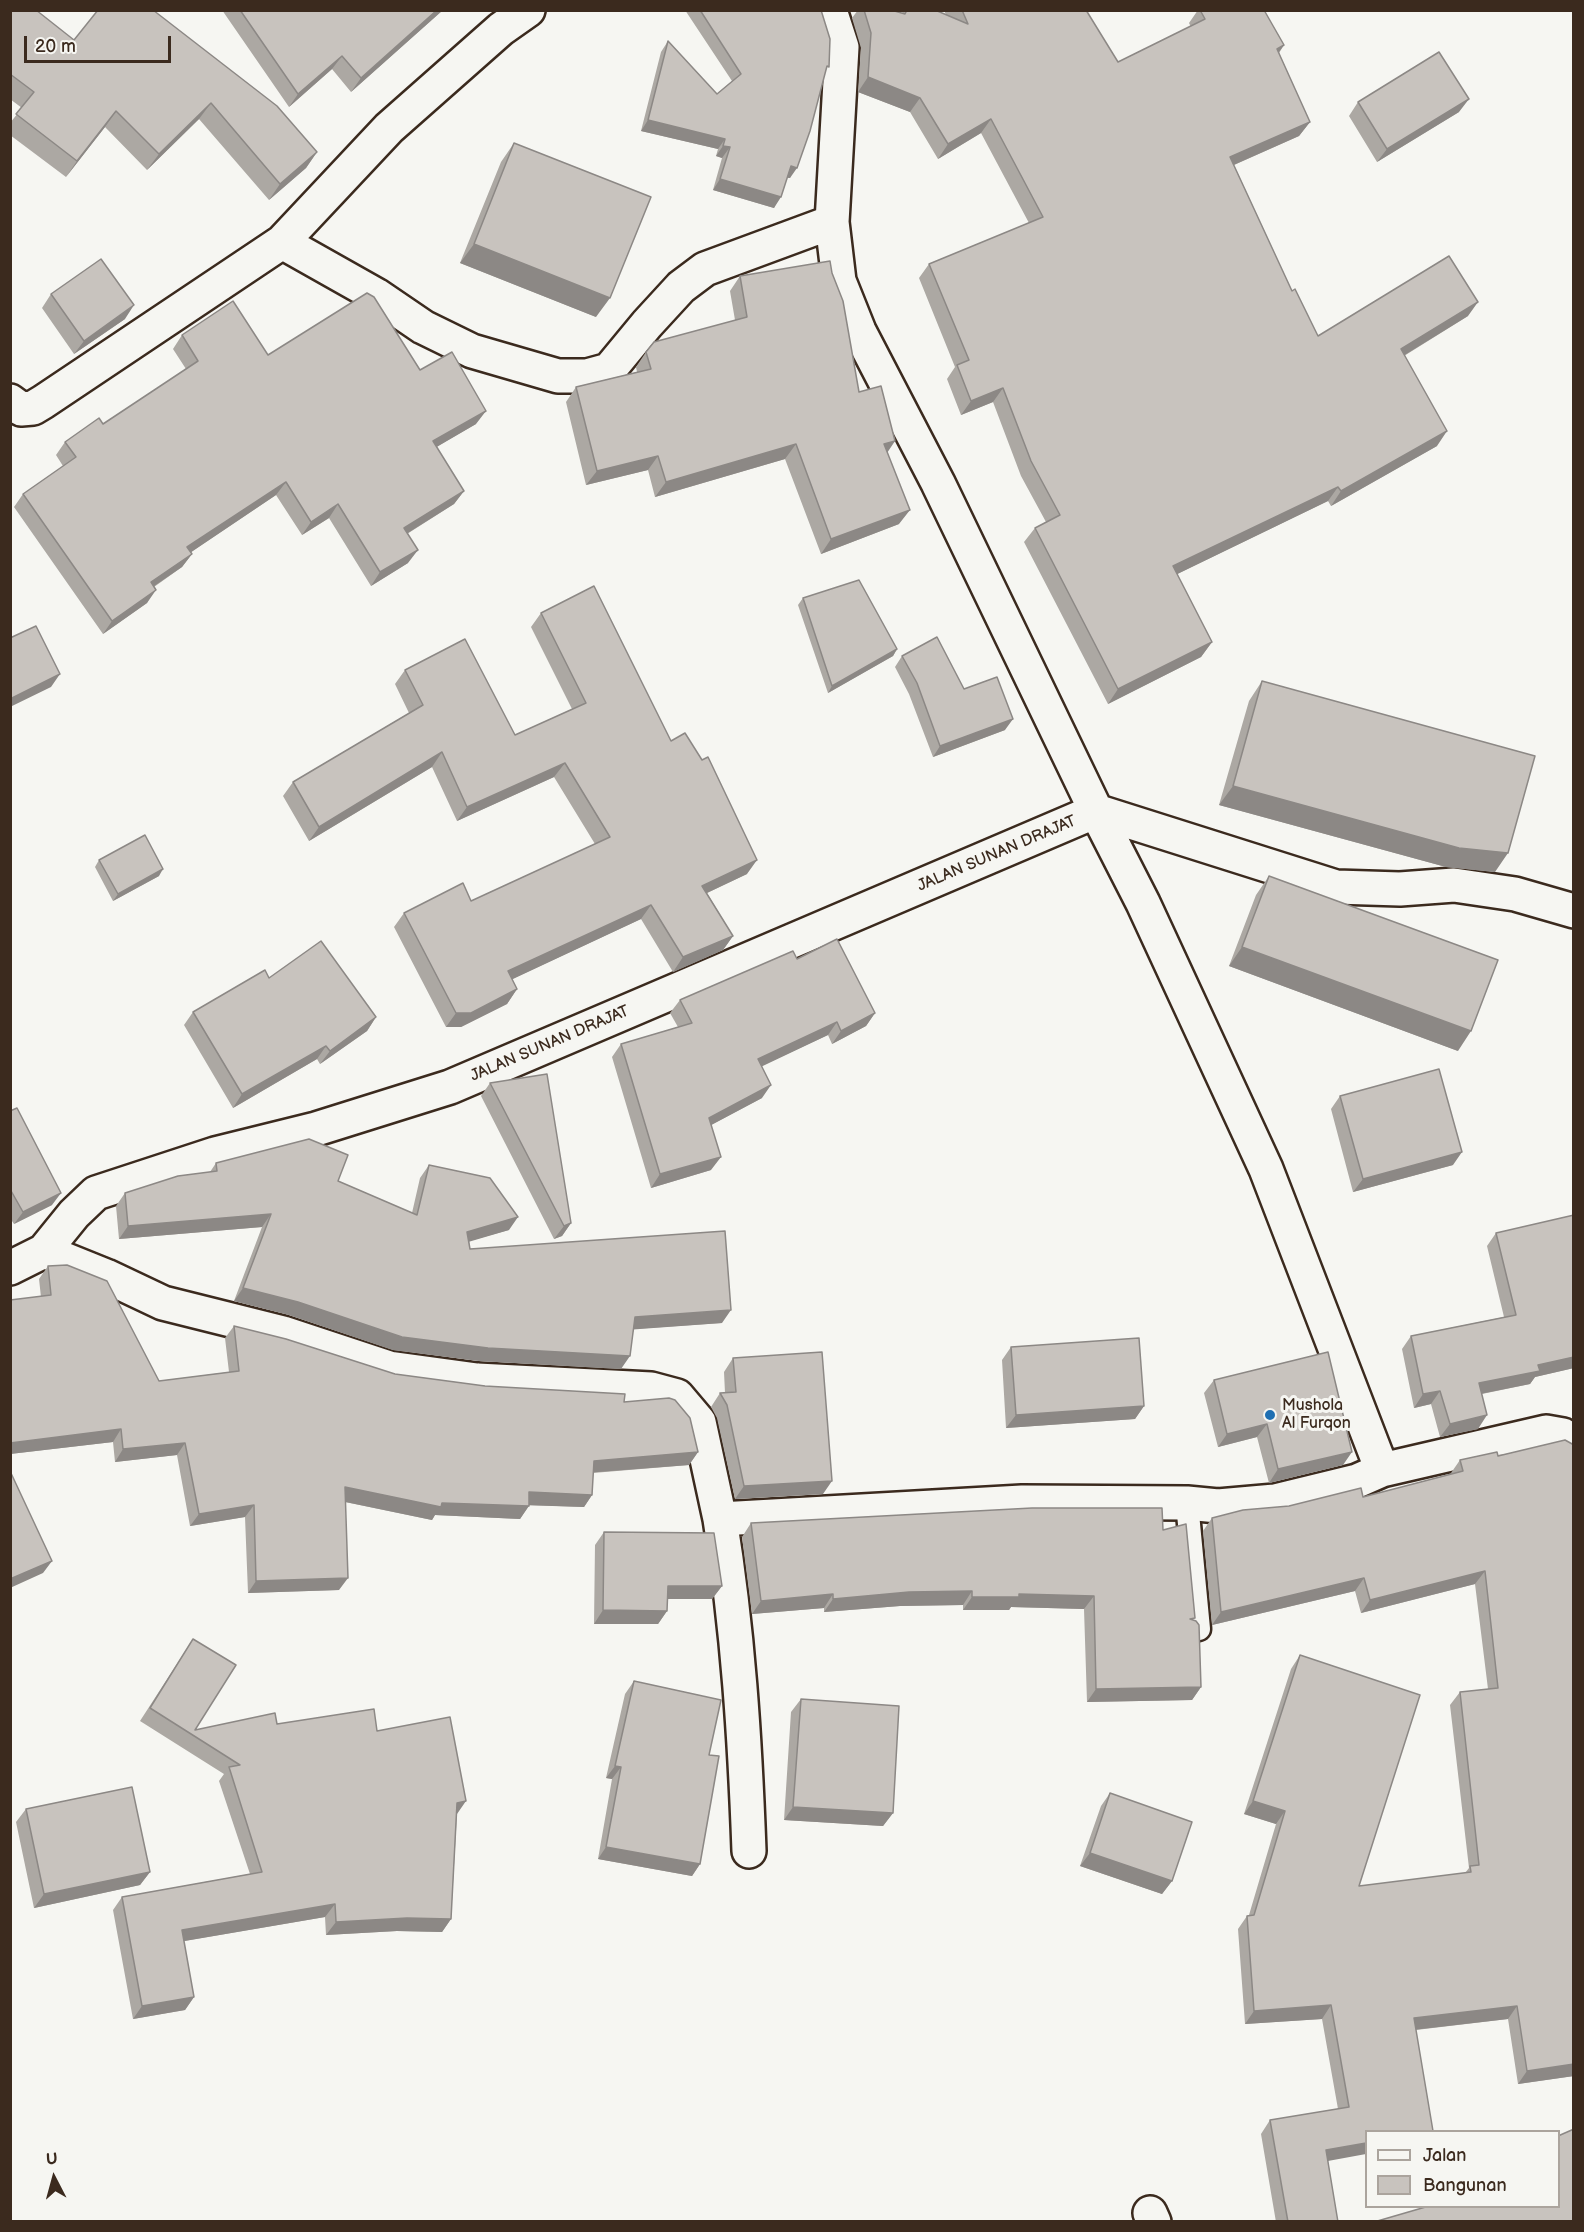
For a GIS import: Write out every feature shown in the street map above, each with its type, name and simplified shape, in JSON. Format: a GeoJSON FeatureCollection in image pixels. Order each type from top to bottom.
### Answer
{"type":"FeatureCollection","features":[{"type":"Feature","properties":{"kind":"street"},"geometry":{"type":"LineString","coordinates":[[10,401],[21,409],[33,408],[44,402],[282,242],[389,128],[501,29],[528,10]]}},
{"type":"Feature","properties":{"kind":"street"},"geometry":{"type":"LineString","coordinates":[[830,10],[842,47],[832,222],[838,281],[859,331],[938,483],[1096,811],[1143,903],[1266,1170],[1382,1470]]}},
{"type":"Feature","properties":{"kind":"street"},"geometry":{"type":"LineString","coordinates":[[282,242],[376,295],[423,327],[472,351],[558,376],[587,376],[609,370],[681,287],[705,269],[832,222]]}},
{"type":"Feature","properties":{"kind":"street"},"geometry":{"type":"LineString","coordinates":[[1096,811],[1336,887],[1400,889],[1454,885],[1515,894],[1574,911]]}},
{"type":"Feature","properties":{"kind":"street","name":"JALAN SUNAN DRAJAT"},"geometry":{"type":"LineString","coordinates":[[10,1268],[44,1251],[74,1214],[96,1193],[215,1154],[316,1129],[450,1087],[1096,811]]}},
{"type":"Feature","properties":{"kind":"street"},"geometry":{"type":"LineString","coordinates":[[44,1251],[164,1303],[283,1333],[389,1368],[477,1380],[651,1389],[677,1396],[699,1422],[720,1519],[729,1574],[741,1696],[749,1851]]}},
{"type":"Feature","properties":{"kind":"street"},"geometry":{"type":"LineString","coordinates":[[720,1519],[1022,1502],[1187,1503],[1218,1506],[1275,1502],[1357,1481],[1382,1470],[1546,1432],[1563,1435],[1574,1443]]}},
{"type":"Feature","properties":{"kind":"lane"},"geometry":{"type":"LineString","coordinates":[[1187,1503],[1199,1629]]}},
{"type":"Feature","properties":{"kind":"building"},"geometry":{"type":"Polygon","coordinates":[[[10,10],[36,10],[74,40],[98,10],[153,10],[277,106],[317,152],[280,184],[211,103],[159,154],[116,111],[77,161],[16,114],[34,92],[10,74],[10,10]]]}},
{"type":"Feature","properties":{"kind":"building"},"geometry":{"type":"Polygon","coordinates":[[[240,10],[437,10],[361,78],[342,56],[298,94],[240,10]]]}},
{"type":"Feature","properties":{"kind":"building"},"geometry":{"type":"Polygon","coordinates":[[[700,10],[821,10],[830,39],[829,67],[827,66],[810,131],[797,168],[791,166],[781,197],[720,179],[730,147],[723,146],[725,139],[648,120],[668,41],[717,94],[741,74],[700,10]]]}},
{"type":"Feature","properties":{"kind":"building"},"geometry":{"type":"Polygon","coordinates":[[[864,10],[891,10],[905,14],[907,10],[935,10],[968,24],[962,10],[1086,10],[1118,62],[1205,19],[1200,10],[1264,10],[1284,45],[1277,49],[1310,122],[1230,157],[1292,291],[1295,289],[1318,336],[1449,256],[1478,302],[1401,349],[1447,431],[1341,491],[1338,487],[1173,566],[1212,642],[1118,689],[1035,528],[1060,515],[1031,461],[1003,388],[971,401],[957,365],[969,360],[929,264],[1043,217],[991,119],[948,144],[920,98],[868,77],[871,33],[864,10]]]}},
{"type":"Feature","properties":{"kind":"building"},"geometry":{"type":"Polygon","coordinates":[[[1439,52],[1469,99],[1387,149],[1358,102],[1439,52]]]}},
{"type":"Feature","properties":{"kind":"building"},"geometry":{"type":"Polygon","coordinates":[[[514,143],[651,197],[610,298],[474,244],[514,143]]]}},
{"type":"Feature","properties":{"kind":"building"},"geometry":{"type":"Polygon","coordinates":[[[101,259],[134,305],[84,341],[51,294],[101,259]]]}},
{"type":"Feature","properties":{"kind":"building"},"geometry":{"type":"Polygon","coordinates":[[[830,261],[832,273],[843,301],[859,392],[881,386],[895,441],[884,444],[910,510],[831,539],[796,444],[666,482],[658,456],[597,471],[576,387],[651,369],[646,352],[654,342],[747,317],[740,276],[830,261]]]}},
{"type":"Feature","properties":{"kind":"building"},"geometry":{"type":"Polygon","coordinates":[[[367,293],[374,297],[420,370],[452,352],[486,411],[433,441],[464,491],[404,528],[418,550],[380,572],[338,504],[311,522],[286,482],[187,547],[192,554],[151,582],[156,590],[112,621],[23,494],[76,457],[65,442],[99,418],[103,424],[198,361],[182,335],[233,301],[268,355],[367,293]]]}},
{"type":"Feature","properties":{"kind":"building"},"geometry":{"type":"Polygon","coordinates":[[[859,580],[897,649],[832,686],[803,598],[859,580]]]}},
{"type":"Feature","properties":{"kind":"building"},"geometry":{"type":"Polygon","coordinates":[[[594,586],[671,741],[685,733],[702,760],[708,757],[757,860],[702,886],[733,936],[683,957],[651,905],[508,971],[517,989],[471,1013],[456,1013],[404,913],[463,883],[471,901],[610,837],[565,763],[467,807],[442,752],[319,827],[293,782],[423,705],[405,670],[465,639],[515,735],[586,703],[541,613],[594,586]]]}},
{"type":"Feature","properties":{"kind":"building"},"geometry":{"type":"Polygon","coordinates":[[[36,626],[60,674],[10,699],[10,638],[36,626]]]}},
{"type":"Feature","properties":{"kind":"building"},"geometry":{"type":"Polygon","coordinates":[[[937,637],[964,689],[997,677],[1013,719],[940,746],[917,683],[902,656],[937,637]]]}},
{"type":"Feature","properties":{"kind":"building"},"geometry":{"type":"Polygon","coordinates":[[[1262,681],[1535,756],[1508,853],[1459,848],[1233,786],[1262,681]]]}},
{"type":"Feature","properties":{"kind":"building"},"geometry":{"type":"Polygon","coordinates":[[[145,835],[163,869],[118,894],[99,860],[145,835]]]}},
{"type":"Feature","properties":{"kind":"building"},"geometry":{"type":"Polygon","coordinates":[[[1269,876],[1498,960],[1471,1031],[1242,947],[1269,876]]]}},
{"type":"Feature","properties":{"kind":"building"},"geometry":{"type":"Polygon","coordinates":[[[837,939],[875,1013],[841,1031],[837,1022],[758,1059],[771,1085],[709,1118],[721,1157],[660,1174],[621,1044],[692,1023],[680,1000],[682,999],[793,951],[797,959],[837,939]]]}},
{"type":"Feature","properties":{"kind":"building"},"geometry":{"type":"Polygon","coordinates":[[[321,941],[376,1017],[330,1051],[326,1046],[242,1094],[193,1012],[265,970],[269,978],[321,941]]]}},
{"type":"Feature","properties":{"kind":"building"},"geometry":{"type":"Polygon","coordinates":[[[1439,1069],[1462,1152],[1363,1179],[1340,1096],[1439,1069]]]}},
{"type":"Feature","properties":{"kind":"building"},"geometry":{"type":"Polygon","coordinates":[[[547,1074],[571,1223],[564,1226],[490,1083],[547,1074]]]}},
{"type":"Feature","properties":{"kind":"building"},"geometry":{"type":"Polygon","coordinates":[[[17,1108],[61,1193],[23,1212],[10,1189],[10,1111],[17,1108]]]}},
{"type":"Feature","properties":{"kind":"building"},"geometry":{"type":"Polygon","coordinates":[[[309,1139],[348,1155],[338,1181],[417,1215],[429,1165],[490,1178],[518,1217],[467,1232],[470,1249],[725,1231],[731,1310],[635,1317],[630,1356],[488,1348],[402,1337],[298,1302],[243,1288],[271,1214],[128,1226],[125,1193],[178,1176],[217,1171],[216,1163],[309,1139]]]}},
{"type":"Feature","properties":{"kind":"building"},"geometry":{"type":"Polygon","coordinates":[[[1574,1215],[1574,1357],[1538,1365],[1540,1371],[1479,1383],[1487,1415],[1450,1424],[1440,1391],[1423,1394],[1411,1336],[1516,1315],[1496,1233],[1574,1215]]]}},
{"type":"Feature","properties":{"kind":"building"},"geometry":{"type":"Polygon","coordinates":[[[67,1265],[107,1281],[159,1381],[239,1371],[234,1326],[286,1339],[395,1374],[485,1386],[625,1394],[624,1402],[669,1398],[675,1400],[690,1418],[698,1452],[594,1461],[592,1495],[529,1492],[529,1506],[442,1503],[441,1507],[345,1487],[348,1578],[256,1581],[254,1505],[199,1514],[185,1443],[123,1449],[121,1429],[10,1443],[10,1300],[51,1295],[48,1266],[67,1265]]]}},
{"type":"Feature","properties":{"kind":"building"},"geometry":{"type":"Polygon","coordinates":[[[1139,1338],[1144,1406],[1016,1415],[1011,1347],[1139,1338]]]}},
{"type":"Feature","properties":{"kind":"building"},"geometry":{"type":"Polygon","coordinates":[[[822,1352],[832,1481],[744,1486],[727,1405],[720,1393],[736,1392],[733,1358],[822,1352]]]}},
{"type":"Feature","properties":{"kind":"building","name":"Mushola Al Furqon"},"geometry":{"type":"Polygon","coordinates":[[[1328,1352],[1352,1452],[1278,1469],[1267,1424],[1227,1434],[1214,1380],[1328,1352]]]}},
{"type":"Feature","properties":{"kind":"building"},"geometry":{"type":"Polygon","coordinates":[[[1565,1440],[1574,1445],[1574,2064],[1527,2071],[1517,2006],[1414,2018],[1433,2130],[1365,2130],[1365,2143],[1326,2150],[1338,2222],[1288,2222],[1270,2120],[1349,2107],[1331,2005],[1254,2011],[1247,1916],[1254,1915],[1285,1811],[1253,1801],[1300,1655],[1420,1695],[1359,1886],[1471,1872],[1470,1866],[1479,1865],[1460,1692],[1498,1688],[1485,1571],[1370,1600],[1364,1578],[1221,1612],[1212,1518],[1243,1510],[1289,1506],[1361,1488],[1363,1497],[1463,1471],[1460,1460],[1497,1452],[1498,1456],[1565,1440]]]}},
{"type":"Feature","properties":{"kind":"building"},"geometry":{"type":"Polygon","coordinates":[[[10,1471],[52,1561],[10,1579],[10,1471]]]}},
{"type":"Feature","properties":{"kind":"building"},"geometry":{"type":"Polygon","coordinates":[[[1032,1508],[1162,1508],[1163,1530],[1186,1524],[1195,1618],[1190,1619],[1199,1625],[1201,1687],[1096,1689],[1094,1596],[1019,1594],[1019,1597],[972,1597],[972,1591],[909,1592],[833,1599],[833,1594],[761,1601],[751,1523],[1032,1508]]]}},
{"type":"Feature","properties":{"kind":"building"},"geometry":{"type":"Polygon","coordinates":[[[604,1532],[714,1533],[722,1586],[668,1586],[667,1611],[603,1610],[604,1532]]]}},
{"type":"Feature","properties":{"kind":"building"},"geometry":{"type":"Polygon","coordinates":[[[193,1639],[236,1665],[195,1730],[275,1713],[277,1724],[374,1709],[377,1731],[450,1717],[466,1801],[457,1803],[451,1919],[407,1918],[336,1922],[335,1904],[182,1930],[194,1997],[142,2006],[122,1897],[262,1872],[229,1767],[240,1765],[150,1708],[193,1639]]]}},
{"type":"Feature","properties":{"kind":"building"},"geometry":{"type":"Polygon","coordinates":[[[634,1681],[721,1700],[709,1755],[719,1756],[700,1864],[606,1847],[621,1767],[615,1766],[634,1681]]]}},
{"type":"Feature","properties":{"kind":"building"},"geometry":{"type":"Polygon","coordinates":[[[801,1699],[899,1706],[893,1813],[793,1807],[801,1699]]]}},
{"type":"Feature","properties":{"kind":"building"},"geometry":{"type":"Polygon","coordinates":[[[132,1787],[150,1872],[44,1894],[26,1809],[132,1787]]]}},
{"type":"Feature","properties":{"kind":"building"},"geometry":{"type":"Polygon","coordinates":[[[1110,1793],[1192,1822],[1172,1881],[1090,1853],[1110,1793]]]}},
{"type":"Feature","properties":{"kind":"building"},"geometry":{"type":"Polygon","coordinates":[[[1574,2129],[1574,2222],[1374,2222],[1422,2208],[1560,2208],[1560,2135],[1574,2129]]]}},
{"type":"Feature","properties":{"kind":"place","name":"Mushola Al Furqon"},"geometry":{"type":"Point","coordinates":[1270,1415]}}]}
